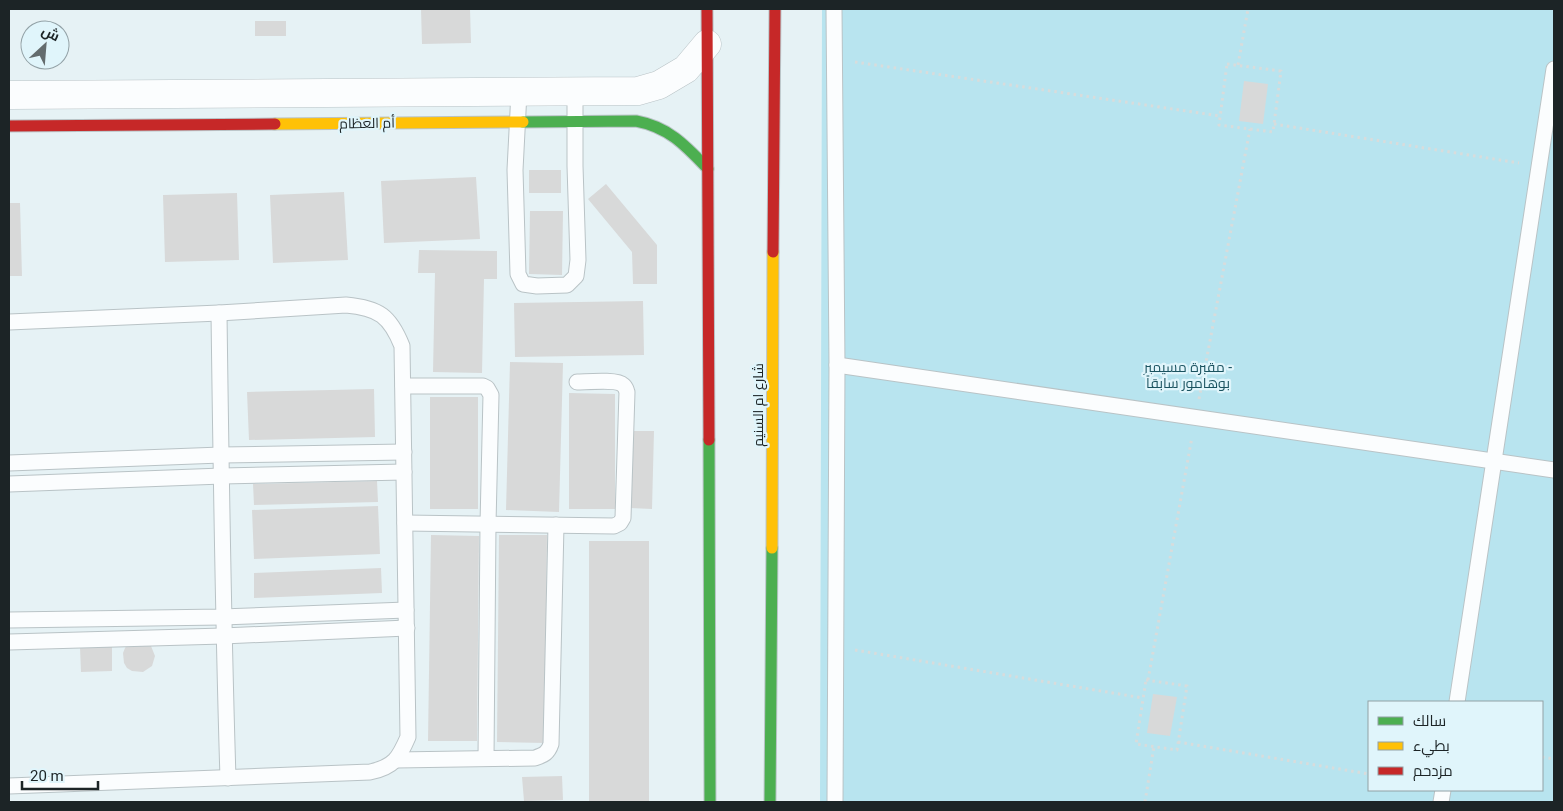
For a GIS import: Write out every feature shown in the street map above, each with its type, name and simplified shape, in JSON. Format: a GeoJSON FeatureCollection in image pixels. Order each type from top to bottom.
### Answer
{"type":"FeatureCollection","features":[{"type":"Feature","properties":{"kind":"main road"},"geometry":{"type":"LineString","coordinates":[[706,9],[710,802]]}},
{"type":"Feature","properties":{"kind":"main road","name":"شارع ام السنيم"},"geometry":{"type":"LineString","coordinates":[[770,802],[776,9]]}},
{"type":"Feature","properties":{"kind":"main road","name":"أم العظام"},"geometry":{"type":"LineString","coordinates":[[9,126],[636,121],[657,126],[669,133],[708,169]]}},
{"type":"Feature","properties":{"kind":"street"},"geometry":{"type":"LineString","coordinates":[[9,95],[638,91],[659,85],[686,69],[707,44]]}},
{"type":"Feature","properties":{"kind":"lane"},"geometry":{"type":"LineString","coordinates":[[834,9],[837,365],[835,802]]}},
{"type":"Feature","properties":{"kind":"lane"},"geometry":{"type":"LineString","coordinates":[[1457,701],[1554,69]]}},
{"type":"Feature","properties":{"kind":"lane"},"geometry":{"type":"LineString","coordinates":[[519,92],[515,170],[518,274],[523,284],[537,286],[567,285],[576,276],[578,260],[575,92]]}},
{"type":"Feature","properties":{"kind":"lane"},"geometry":{"type":"LineString","coordinates":[[9,322],[219,313],[346,305],[365,307],[382,315],[395,329],[402,346],[408,737],[396,760],[384,769],[370,772],[9,786]]}},
{"type":"Feature","properties":{"kind":"lane"},"geometry":{"type":"LineString","coordinates":[[219,313],[222,616],[228,778]]}},
{"type":"Feature","properties":{"kind":"lane"},"geometry":{"type":"LineString","coordinates":[[837,365],[1196,416],[1554,470]]}},
{"type":"Feature","properties":{"kind":"lane"},"geometry":{"type":"LineString","coordinates":[[405,523],[614,526],[620,523],[623,518],[627,392],[625,386],[621,383],[577,382]]}},
{"type":"Feature","properties":{"kind":"lane"},"geometry":{"type":"LineString","coordinates":[[403,386],[483,386],[490,392],[491,396],[486,758]]}},
{"type":"Feature","properties":{"kind":"lane"},"geometry":{"type":"LineString","coordinates":[[9,463],[221,455],[404,452]]}},
{"type":"Feature","properties":{"kind":"lane"},"geometry":{"type":"LineString","coordinates":[[9,484],[222,476],[404,472]]}},
{"type":"Feature","properties":{"kind":"lane"},"geometry":{"type":"LineString","coordinates":[[396,760],[535,758],[546,754],[551,744],[556,525]]}},
{"type":"Feature","properties":{"kind":"lane"},"geometry":{"type":"LineString","coordinates":[[9,620],[406,610]]}},
{"type":"Feature","properties":{"kind":"lane"},"geometry":{"type":"LineString","coordinates":[[9,642],[223,636],[406,628]]}},
{"type":"Feature","properties":{"kind":"path"},"geometry":{"type":"LineString","coordinates":[[1238,65],[1248,9]]}},
{"type":"Feature","properties":{"kind":"path"},"geometry":{"type":"LineString","coordinates":[[835,59],[1220,116]]}},
{"type":"Feature","properties":{"kind":"path"},"geometry":{"type":"LineString","coordinates":[[1227,64],[1281,71],[1273,132],[1219,125],[1220,116],[1227,64]]}},
{"type":"Feature","properties":{"kind":"path"},"geometry":{"type":"LineString","coordinates":[[1274,124],[1539,166]]}},
{"type":"Feature","properties":{"kind":"path"},"geometry":{"type":"LineString","coordinates":[[1148,680],[1187,686],[1177,750],[1136,744],[1146,680],[1148,680],[1250,129]]}},
{"type":"Feature","properties":{"kind":"path"},"geometry":{"type":"LineString","coordinates":[[836,646],[1143,698]]}},
{"type":"Feature","properties":{"kind":"path"},"geometry":{"type":"LineString","coordinates":[[1178,742],[1368,774]]}},
{"type":"Feature","properties":{"kind":"path"},"geometry":{"type":"LineString","coordinates":[[1145,802],[1154,746]]}},
{"type":"Feature","properties":{"kind":"green space","name":"مقبرة مسيمير - بوهامور سابقاً"},"geometry":{"type":"Polygon","coordinates":[[[822,9],[1554,9],[1554,802],[820,802],[822,9]]]}},
{"type":"Feature","properties":{"kind":"building"},"geometry":{"type":"Polygon","coordinates":[[[421,9],[470,9],[471,43],[422,44],[421,9]]]}},
{"type":"Feature","properties":{"kind":"building"},"geometry":{"type":"Polygon","coordinates":[[[255,21],[286,21],[286,36],[255,36],[255,21]]]}},
{"type":"Feature","properties":{"kind":"building"},"geometry":{"type":"Polygon","coordinates":[[[1244,81],[1268,84],[1263,124],[1239,121],[1244,81]]]}},
{"type":"Feature","properties":{"kind":"building"},"geometry":{"type":"Polygon","coordinates":[[[529,170],[561,170],[561,193],[529,193],[529,170]]]}},
{"type":"Feature","properties":{"kind":"building"},"geometry":{"type":"Polygon","coordinates":[[[476,177],[480,239],[384,243],[381,181],[476,177]]]}},
{"type":"Feature","properties":{"kind":"building"},"geometry":{"type":"Polygon","coordinates":[[[606,184],[657,245],[657,284],[633,284],[632,252],[588,199],[606,184]]]}},
{"type":"Feature","properties":{"kind":"building"},"geometry":{"type":"Polygon","coordinates":[[[344,192],[348,260],[273,263],[270,195],[344,192]]]}},
{"type":"Feature","properties":{"kind":"building"},"geometry":{"type":"Polygon","coordinates":[[[237,193],[239,260],[165,262],[163,195],[237,193]]]}},
{"type":"Feature","properties":{"kind":"building"},"geometry":{"type":"Polygon","coordinates":[[[9,203],[20,203],[22,276],[9,276],[9,203]]]}},
{"type":"Feature","properties":{"kind":"building"},"geometry":{"type":"Polygon","coordinates":[[[530,211],[563,211],[562,275],[529,274],[530,211]]]}},
{"type":"Feature","properties":{"kind":"building"},"geometry":{"type":"Polygon","coordinates":[[[419,250],[497,251],[497,279],[484,279],[482,373],[433,372],[435,273],[418,273],[419,250]]]}},
{"type":"Feature","properties":{"kind":"building"},"geometry":{"type":"Polygon","coordinates":[[[643,301],[644,355],[515,357],[514,303],[643,301]]]}},
{"type":"Feature","properties":{"kind":"building"},"geometry":{"type":"Polygon","coordinates":[[[510,362],[563,363],[559,512],[506,510],[510,362]]]}},
{"type":"Feature","properties":{"kind":"building"},"geometry":{"type":"Polygon","coordinates":[[[374,389],[375,437],[249,440],[247,392],[374,389]]]}},
{"type":"Feature","properties":{"kind":"building"},"geometry":{"type":"Polygon","coordinates":[[[569,393],[615,394],[615,509],[569,509],[569,393]]]}},
{"type":"Feature","properties":{"kind":"building"},"geometry":{"type":"Polygon","coordinates":[[[430,397],[478,397],[478,509],[430,509],[430,397]]]}},
{"type":"Feature","properties":{"kind":"building"},"geometry":{"type":"Polygon","coordinates":[[[632,431],[654,431],[652,509],[630,508],[632,431]]]}},
{"type":"Feature","properties":{"kind":"building"},"geometry":{"type":"Polygon","coordinates":[[[377,481],[378,502],[254,505],[253,484],[377,481]]]}},
{"type":"Feature","properties":{"kind":"building"},"geometry":{"type":"Polygon","coordinates":[[[378,506],[380,554],[254,559],[252,510],[378,506]]]}},
{"type":"Feature","properties":{"kind":"building"},"geometry":{"type":"Polygon","coordinates":[[[431,535],[479,536],[477,741],[428,741],[431,535]]]}},
{"type":"Feature","properties":{"kind":"building"},"geometry":{"type":"Polygon","coordinates":[[[499,535],[547,535],[545,743],[497,742],[499,535]]]}},
{"type":"Feature","properties":{"kind":"building"},"geometry":{"type":"Polygon","coordinates":[[[589,541],[649,541],[649,802],[589,802],[589,541]]]}},
{"type":"Feature","properties":{"kind":"building"},"geometry":{"type":"Polygon","coordinates":[[[381,568],[382,593],[254,598],[254,573],[381,568]]]}},
{"type":"Feature","properties":{"kind":"building"},"geometry":{"type":"Polygon","coordinates":[[[147,642],[155,656],[152,666],[143,672],[132,671],[127,668],[124,663],[123,653],[128,644],[147,642]]]}},
{"type":"Feature","properties":{"kind":"building"},"geometry":{"type":"Polygon","coordinates":[[[112,646],[112,671],[81,672],[80,647],[112,646]]]}},
{"type":"Feature","properties":{"kind":"building"},"geometry":{"type":"Polygon","coordinates":[[[1153,694],[1177,697],[1170,736],[1147,733],[1153,694]]]}},
{"type":"Feature","properties":{"kind":"building"},"geometry":{"type":"Polygon","coordinates":[[[562,776],[563,800],[524,801],[522,777],[562,776]]]}},
{"type":"Feature","properties":{"kind":"traffic: fast"},"geometry":{"type":"LineString","coordinates":[[523,122],[636,121],[648,124],[676,139],[708,169]]}},
{"type":"Feature","properties":{"kind":"traffic: fast"},"geometry":{"type":"LineString","coordinates":[[709,440],[710,802]]}},
{"type":"Feature","properties":{"kind":"traffic: fast"},"geometry":{"type":"LineString","coordinates":[[770,802],[772,548]]}},
{"type":"Feature","properties":{"kind":"traffic: slow"},"geometry":{"type":"LineString","coordinates":[[275,124],[523,122]]}},
{"type":"Feature","properties":{"kind":"traffic: slow"},"geometry":{"type":"LineString","coordinates":[[772,548],[773,252]]}},
{"type":"Feature","properties":{"kind":"traffic: jam"},"geometry":{"type":"LineString","coordinates":[[707,9],[709,440]]}},
{"type":"Feature","properties":{"kind":"traffic: jam"},"geometry":{"type":"LineString","coordinates":[[773,252],[775,9]]}},
{"type":"Feature","properties":{"kind":"traffic: jam"},"geometry":{"type":"LineString","coordinates":[[9,126],[275,124]]}}]}
